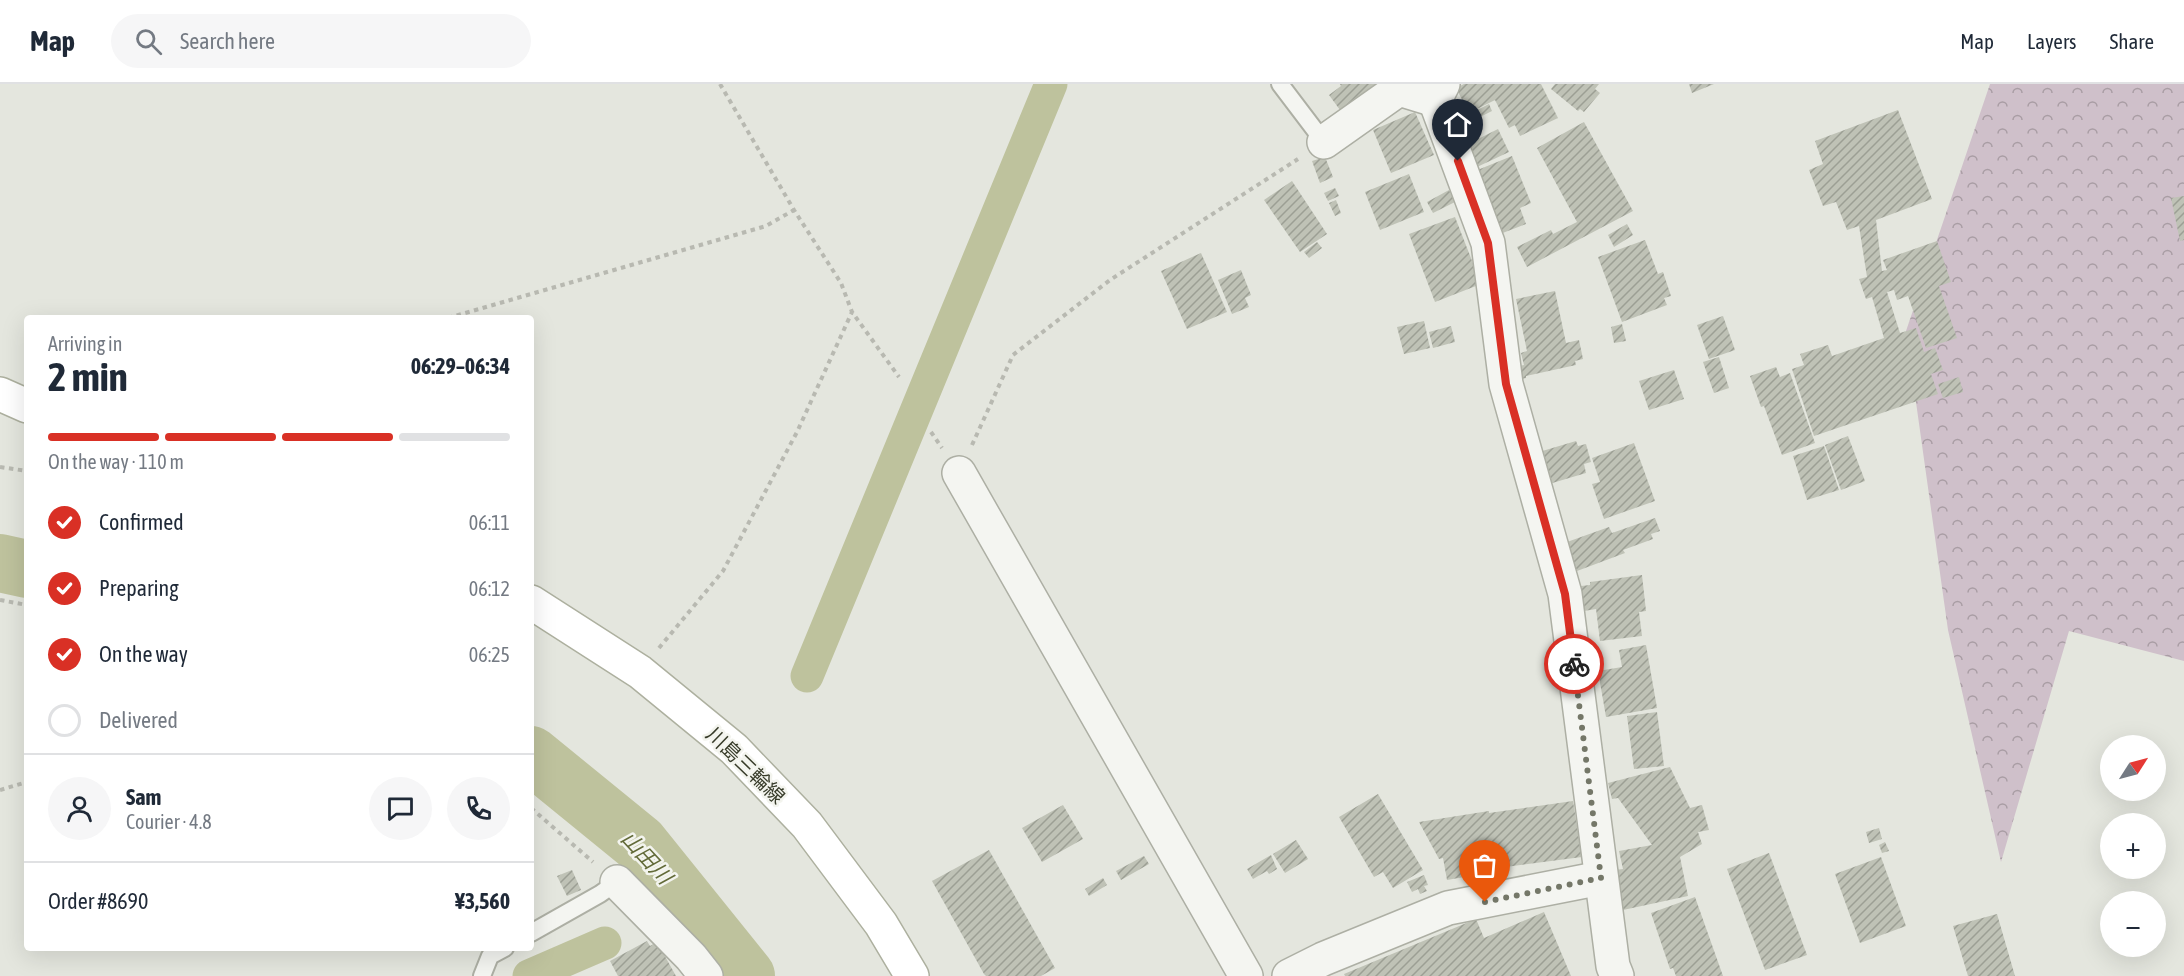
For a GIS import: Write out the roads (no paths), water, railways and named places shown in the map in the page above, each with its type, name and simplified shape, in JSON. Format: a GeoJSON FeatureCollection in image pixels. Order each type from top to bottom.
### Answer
{"type":"FeatureCollection","features":[{"type":"Feature","properties":{"kind":"main road"},"geometry":{"type":"LineString","coordinates":[[0,394],[24,405]]}},
{"type":"Feature","properties":{"kind":"main road","name":"川島三輪線"},"geometry":{"type":"LineString","coordinates":[[534,604],[640,672],[734,749],[807,825],[881,924],[912,976]]}},
{"type":"Feature","properties":{"kind":"street"},"geometry":{"type":"LineString","coordinates":[[1324,142],[1399,90],[1439,92],[1488,243],[1506,384],[1565,594],[1601,878],[1613,966],[1617,976]]}},
{"type":"Feature","properties":{"kind":"street"},"geometry":{"type":"LineString","coordinates":[[958,473],[1246,976]]}},
{"type":"Feature","properties":{"kind":"street"},"geometry":{"type":"LineString","coordinates":[[1289,976],[1323,958],[1448,908],[1601,878]]}},
{"type":"Feature","properties":{"kind":"street"},"geometry":{"type":"LineString","coordinates":[[617,882],[691,957],[706,976]]}},
{"type":"Feature","properties":{"kind":"lane"},"geometry":{"type":"LineString","coordinates":[[1280,84],[1324,142]]}},
{"type":"Feature","properties":{"kind":"lane"},"geometry":{"type":"LineString","coordinates":[[534,931],[617,882]]}},
{"type":"Feature","properties":{"kind":"lane"},"geometry":{"type":"LineString","coordinates":[[482,976],[490,956],[499,951]]}},
{"type":"Feature","properties":{"kind":"waterway"},"geometry":{"type":"LineString","coordinates":[[807,676],[1051,84]]}},
{"type":"Feature","properties":{"kind":"waterway","name":"山田川"},"geometry":{"type":"LineString","coordinates":[[0,563],[24,568]]}},
{"type":"Feature","properties":{"kind":"waterway","name":"山田川"},"geometry":{"type":"LineString","coordinates":[[534,757],[639,843],[746,976]]}},
{"type":"Feature","properties":{"kind":"waterway"},"geometry":{"type":"LineString","coordinates":[[529,976],[605,943]]}}]}
